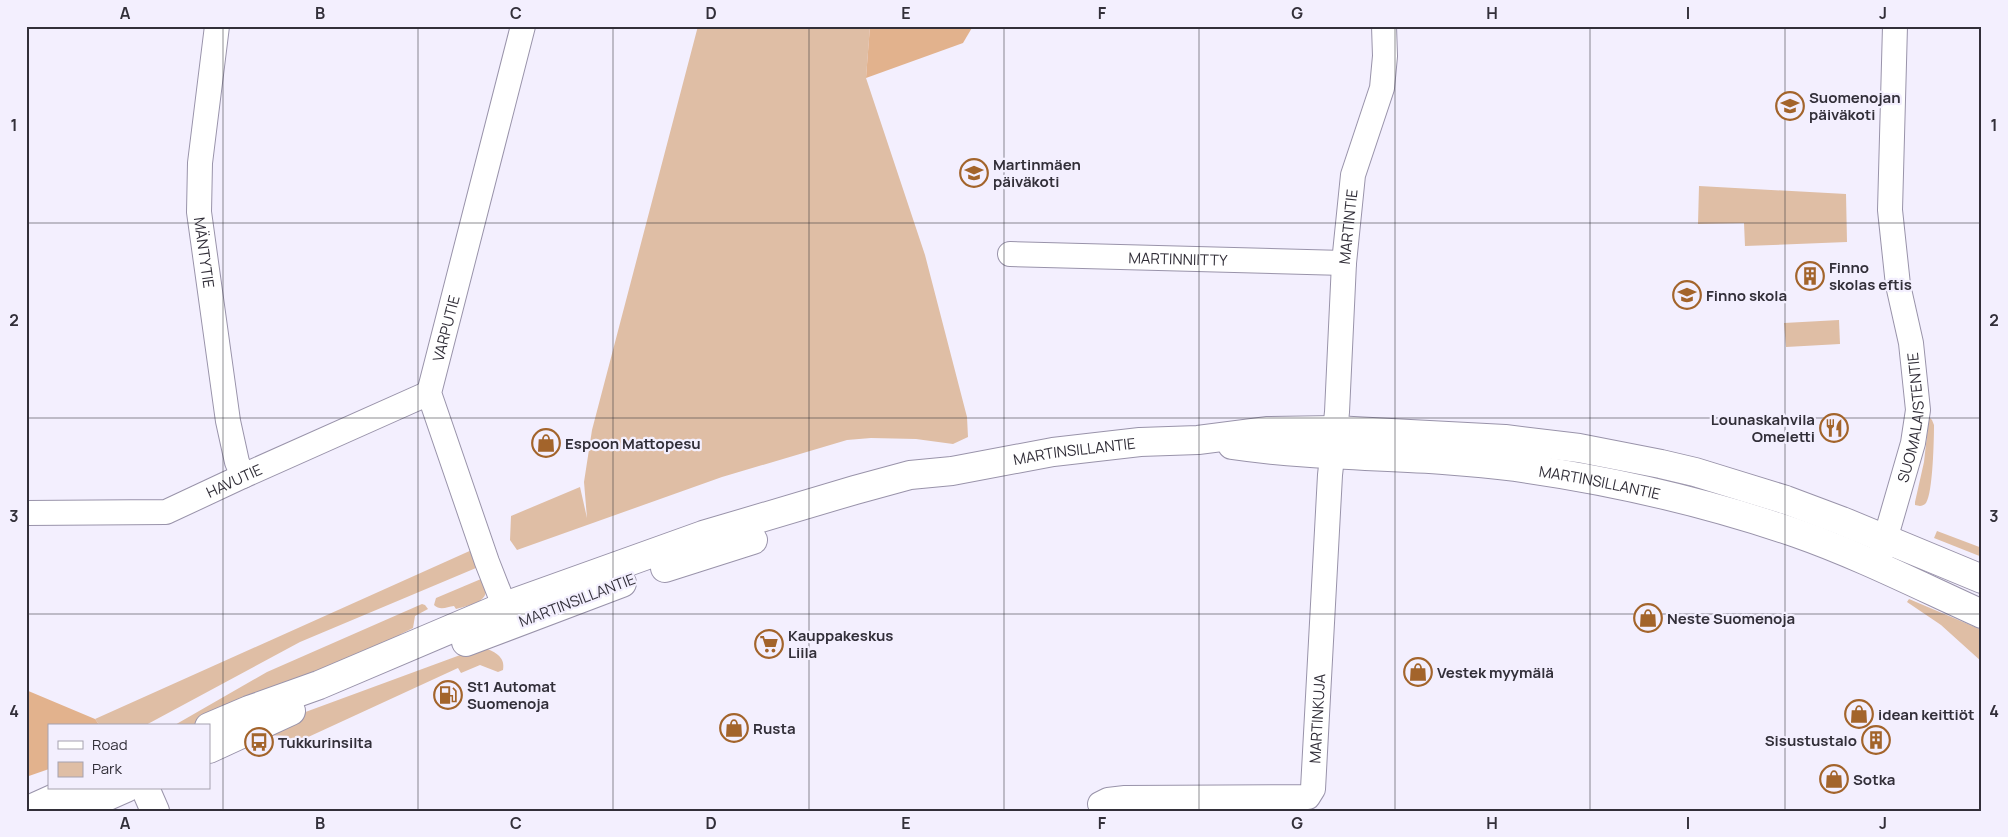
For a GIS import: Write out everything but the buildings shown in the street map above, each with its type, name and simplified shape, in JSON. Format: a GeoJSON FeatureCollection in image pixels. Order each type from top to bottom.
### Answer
{"type":"FeatureCollection","features":[{"type":"Feature","properties":{"kind":"main road","name":"MARTINSILLANTIE"},"geometry":{"type":"LineString","coordinates":[[210,727],[249,710],[508,615],[641,576],[825,516],[918,489],[952,471],[1053,452],[1089,448],[1198,440],[1268,450],[1333,442],[1505,439],[1579,448],[1695,472],[1735,483],[1786,500],[1885,538],[1982,579]]}},
{"type":"Feature","properties":{"kind":"main road","name":"MARTINSILLANTIE"},"geometry":{"type":"LineString","coordinates":[[1333,442],[1449,460],[1516,467],[1640,490],[1720,510],[1788,531],[1877,567],[1982,614]]}},
{"type":"Feature","properties":{"kind":"main road","name":"MARTINSILLANTIE"},"geometry":{"type":"LineString","coordinates":[[210,749],[508,615]]}},
{"type":"Feature","properties":{"kind":"main road"},"geometry":{"type":"LineString","coordinates":[[26,811],[73,790]]}},
{"type":"Feature","properties":{"kind":"main road"},"geometry":{"type":"LineString","coordinates":[[146,790],[155,811]]}},
{"type":"Feature","properties":{"kind":"main road"},"geometry":{"type":"LineString","coordinates":[[74,811],[121,795]]}},
{"type":"Feature","properties":{"kind":"street","name":"MÄNTYTIE"},"geometry":{"type":"LineString","coordinates":[[217,26],[200,163],[198,212],[228,420],[237,462],[243,476]]}},
{"type":"Feature","properties":{"kind":"street","name":"VARPUTIE"},"geometry":{"type":"LineString","coordinates":[[429,393],[524,26]]}},
{"type":"Feature","properties":{"kind":"street","name":"MARTINTIE"},"geometry":{"type":"LineString","coordinates":[[1333,442],[1337,412],[1344,263],[1353,175],[1382,88],[1385,56],[1384,26]]}},
{"type":"Feature","properties":{"kind":"street","name":"SUOMALAISTENTIE"},"geometry":{"type":"LineString","coordinates":[[1877,567],[1913,443],[1918,410],[1911,343],[1898,285],[1890,210],[1895,26]]}},
{"type":"Feature","properties":{"kind":"street","name":"MARTINNIITTY"},"geometry":{"type":"LineString","coordinates":[[1010,254],[1344,263]]}},
{"type":"Feature","properties":{"kind":"street","name":"HAVUTIE"},"geometry":{"type":"LineString","coordinates":[[26,513],[166,512],[429,393]]}},
{"type":"Feature","properties":{"kind":"street"},"geometry":{"type":"LineString","coordinates":[[429,393],[487,562],[508,615]]}},
{"type":"Feature","properties":{"kind":"street","name":"MARTINKUJA"},"geometry":{"type":"LineString","coordinates":[[1100,804],[1108,800],[1125,798],[1308,797],[1313,789],[1333,442]]}},
{"type":"Feature","properties":{"kind":"green space"},"geometry":{"type":"Polygon","coordinates":[[[698,26],[870,26],[866,78],[925,255],[967,417],[968,437],[953,444],[916,439],[871,438],[847,440],[722,477],[517,550],[510,540],[511,516],[580,487],[587,518],[584,482],[592,430],[698,26]]]}},
{"type":"Feature","properties":{"kind":"green space"},"geometry":{"type":"Polygon","coordinates":[[[1699,186],[1846,194],[1847,242],[1745,246],[1744,223],[1698,224],[1699,186]]]}},
{"type":"Feature","properties":{"kind":"green space"},"geometry":{"type":"Polygon","coordinates":[[[1839,320],[1840,344],[1786,347],[1784,323],[1839,320]]]}},
{"type":"Feature","properties":{"kind":"green space"},"geometry":{"type":"Polygon","coordinates":[[[1929,417],[1934,425],[1932,477],[1926,503],[1919,506],[1915,505],[1915,502],[1924,462],[1929,417]]]}},
{"type":"Feature","properties":{"kind":"green space"},"geometry":{"type":"Polygon","coordinates":[[[1937,531],[1982,548],[1982,557],[1934,538],[1937,531]]]}},
{"type":"Feature","properties":{"kind":"green space"},"geometry":{"type":"Polygon","coordinates":[[[474,549],[478,562],[476,568],[300,642],[148,724],[99,724],[95,719],[474,549]]]}},
{"type":"Feature","properties":{"kind":"green space"},"geometry":{"type":"Polygon","coordinates":[[[481,579],[486,592],[484,597],[475,603],[456,609],[454,606],[441,608],[434,605],[436,598],[481,579]]]}},
{"type":"Feature","properties":{"kind":"green space"},"geometry":{"type":"Polygon","coordinates":[[[1909,599],[1982,630],[1982,662],[1941,625],[1907,602],[1909,599]]]}},
{"type":"Feature","properties":{"kind":"green space"},"geometry":{"type":"Polygon","coordinates":[[[422,604],[428,609],[415,616],[413,628],[401,634],[381,650],[232,707],[194,724],[176,724],[267,672],[422,604]]]}},
{"type":"Feature","properties":{"kind":"green space"},"geometry":{"type":"Polygon","coordinates":[[[482,647],[494,652],[501,658],[503,670],[498,672],[480,665],[461,673],[458,668],[293,744],[283,736],[269,735],[300,714],[482,647]]]}},
{"type":"Feature","properties":{"kind":"shaded area"},"geometry":{"type":"Polygon","coordinates":[[[870,26],[973,26],[963,43],[866,78],[870,26]]]}},
{"type":"Feature","properties":{"kind":"shaded area"},"geometry":{"type":"Polygon","coordinates":[[[26,690],[95,719],[99,724],[48,724],[48,769],[26,777],[26,690]]]}},
{"type":"Feature","properties":{"kind":"place","name":"Suomenojan päiväkoti"},"geometry":{"type":"Point","coordinates":[1790,106]}},
{"type":"Feature","properties":{"kind":"place","name":"Martinmäen päiväkoti"},"geometry":{"type":"Point","coordinates":[974,173]}},
{"type":"Feature","properties":{"kind":"place","name":"Finno skolas eftis"},"geometry":{"type":"Point","coordinates":[1810,276]}},
{"type":"Feature","properties":{"kind":"place","name":"Finno skola"},"geometry":{"type":"Point","coordinates":[1687,295]}},
{"type":"Feature","properties":{"kind":"place","name":"Lounaskahvila Omeletti"},"geometry":{"type":"Point","coordinates":[1834,428]}},
{"type":"Feature","properties":{"kind":"place","name":"Espoon Mattopesu"},"geometry":{"type":"Point","coordinates":[546,443]}},
{"type":"Feature","properties":{"kind":"place","name":"Neste Suomenoja"},"geometry":{"type":"Point","coordinates":[1648,618]}},
{"type":"Feature","properties":{"kind":"place","name":"Kauppakeskus Liila"},"geometry":{"type":"Point","coordinates":[769,644]}},
{"type":"Feature","properties":{"kind":"place","name":"Vestek myymälä"},"geometry":{"type":"Point","coordinates":[1418,672]}},
{"type":"Feature","properties":{"kind":"place","name":"St1 Automat Suomenoja"},"geometry":{"type":"Point","coordinates":[448,695]}},
{"type":"Feature","properties":{"kind":"place","name":"idean keittiöt"},"geometry":{"type":"Point","coordinates":[1859,714]}},
{"type":"Feature","properties":{"kind":"place","name":"Rusta"},"geometry":{"type":"Point","coordinates":[734,728]}},
{"type":"Feature","properties":{"kind":"place","name":"Sisustustalo"},"geometry":{"type":"Point","coordinates":[1876,740]}},
{"type":"Feature","properties":{"kind":"place","name":"Tukkurinsilta"},"geometry":{"type":"Point","coordinates":[259,742]}},
{"type":"Feature","properties":{"kind":"place","name":"Sotka"},"geometry":{"type":"Point","coordinates":[1834,779]}}]}
